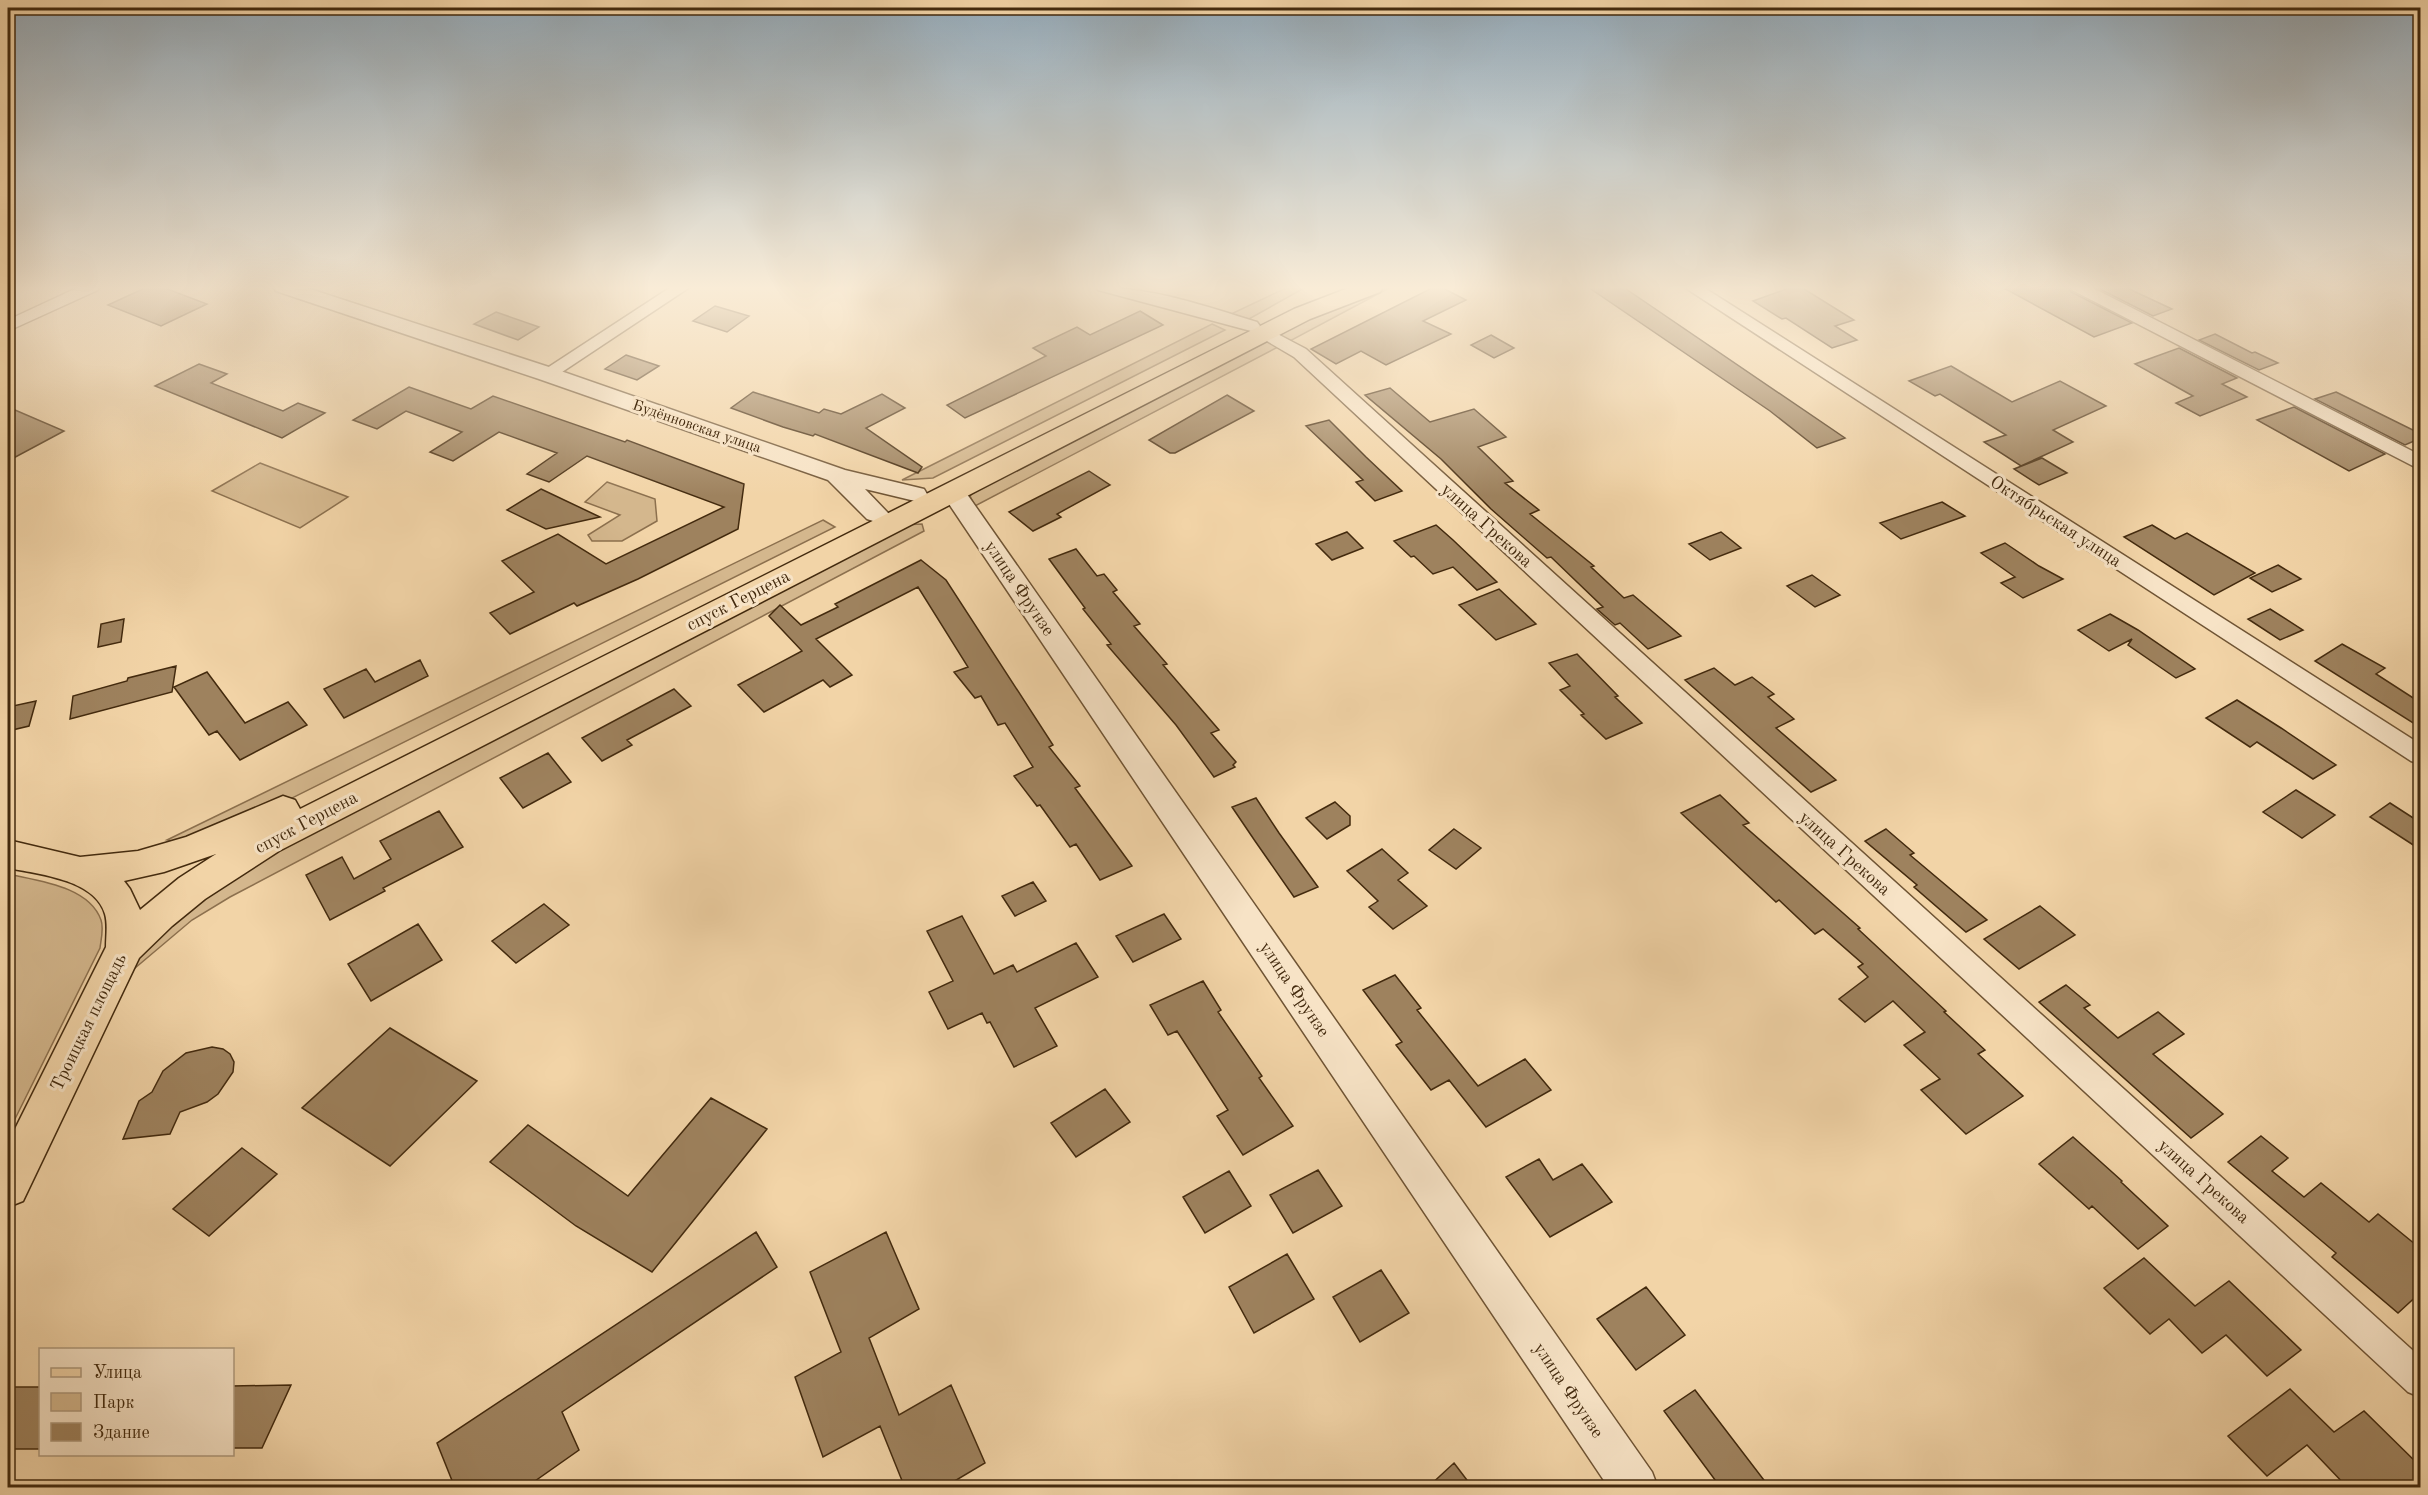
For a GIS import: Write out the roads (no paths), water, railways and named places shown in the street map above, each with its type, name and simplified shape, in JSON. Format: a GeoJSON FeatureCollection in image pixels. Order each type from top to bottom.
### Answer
{"type":"FeatureCollection","features":[{"type":"Feature","properties":{"kind":"main road","name":"спуск Герцена"},"geometry":{"type":"LineString","coordinates":[[82,870],[144,864],[189,850],[252,825],[915,494],[1202,357]]}},
{"type":"Feature","properties":{"kind":"main road","name":"спуск Герцена"},"geometry":{"type":"LineString","coordinates":[[125,947],[157,915],[185,892],[267,841],[954,492],[1208,357]]}},
{"type":"Feature","properties":{"kind":"main road","name":"Троицкая площадь"},"geometry":{"type":"LineString","coordinates":[[8,854],[82,870],[110,890],[119,901],[124,915],[125,947],[8,1187]]}},
{"type":"Feature","properties":{"kind":"street","name":"Будённовская улица"},"geometry":{"type":"LineString","coordinates":[[495,357],[837,476],[915,494]]}},
{"type":"Feature","properties":{"kind":"street"},"geometry":{"type":"LineString","coordinates":[[547,374],[574,357]]}},
{"type":"Feature","properties":{"kind":"street","name":"улица Грекова"},"geometry":{"type":"LineString","coordinates":[[1304,357],[2421,1380]]}},
{"type":"Feature","properties":{"kind":"street","name":"Октябрьская улица"},"geometry":{"type":"LineString","coordinates":[[1801,357],[2421,755]]}},
{"type":"Feature","properties":{"kind":"street"},"geometry":{"type":"LineString","coordinates":[[2215,357],[2421,462]]}},
{"type":"Feature","properties":{"kind":"street","name":"Будённовская улица"},"geometry":{"type":"LineString","coordinates":[[837,476],[876,514]]}},
{"type":"Feature","properties":{"kind":"street","name":"улица Фрунзе"},"geometry":{"type":"LineString","coordinates":[[954,492],[1636,1488]]}}]}
